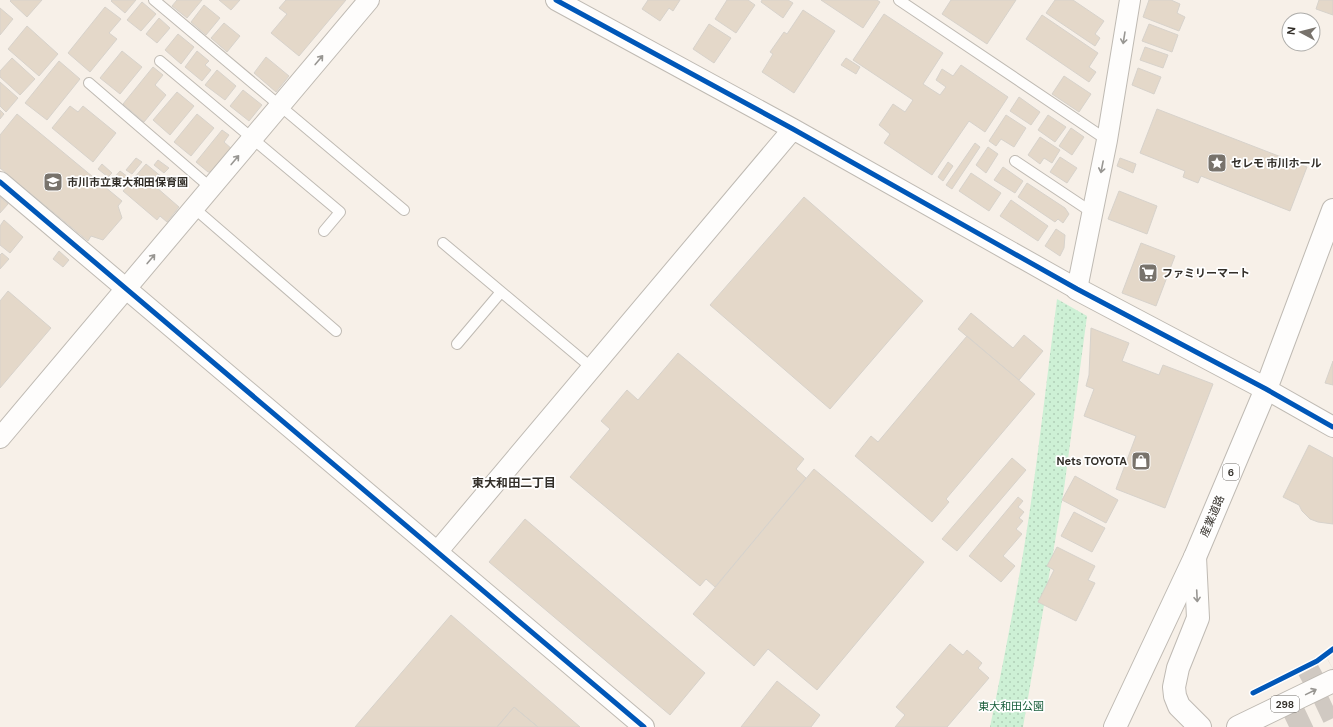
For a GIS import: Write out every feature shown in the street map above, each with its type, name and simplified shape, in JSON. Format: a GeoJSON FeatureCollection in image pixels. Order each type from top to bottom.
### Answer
{"type":"FeatureCollection","features":[{"type":"Feature","properties":{"kind":"main road","name":"産業道路"},"geometry":{"type":"LineString","coordinates":[[1115,727],[1195,557],[1266,388],[1333,210]]}},
{"type":"Feature","properties":{"kind":"main road"},"geometry":{"type":"LineString","coordinates":[[1078,289],[1266,388]]}},
{"type":"Feature","properties":{"kind":"main road"},"geometry":{"type":"LineString","coordinates":[[1195,557],[1198,618],[1178,668],[1174,687],[1175,696],[1179,706],[1200,727]]}},
{"type":"Feature","properties":{"kind":"main road","name":"298"},"geometry":{"type":"LineString","coordinates":[[1238,727],[1333,681]]}},
{"type":"Feature","properties":{"kind":"street"},"geometry":{"type":"LineString","coordinates":[[0,438],[370,0]]}},
{"type":"Feature","properties":{"kind":"street"},"geometry":{"type":"LineString","coordinates":[[556,0],[793,129],[1078,289],[1107,140],[1130,0]]}},
{"type":"Feature","properties":{"kind":"street"},"geometry":{"type":"LineString","coordinates":[[437,552],[793,129]]}},
{"type":"Feature","properties":{"kind":"street"},"geometry":{"type":"LineString","coordinates":[[0,182],[644,727]]}},
{"type":"Feature","properties":{"kind":"street"},"geometry":{"type":"LineString","coordinates":[[1266,388],[1333,427]]}},
{"type":"Feature","properties":{"kind":"lane"},"geometry":{"type":"LineString","coordinates":[[154,0],[404,210]]}},
{"type":"Feature","properties":{"kind":"lane"},"geometry":{"type":"LineString","coordinates":[[899,0],[1107,140]]}},
{"type":"Feature","properties":{"kind":"lane"},"geometry":{"type":"LineString","coordinates":[[160,61],[340,212],[324,231]]}},
{"type":"Feature","properties":{"kind":"lane"},"geometry":{"type":"LineString","coordinates":[[89,83],[211,188]]}},
{"type":"Feature","properties":{"kind":"lane"},"geometry":{"type":"LineString","coordinates":[[1015,161],[1093,212]]}},
{"type":"Feature","properties":{"kind":"lane"},"geometry":{"type":"LineString","coordinates":[[194,208],[336,331]]}},
{"type":"Feature","properties":{"kind":"lane"},"geometry":{"type":"LineString","coordinates":[[443,243],[592,368]]}},
{"type":"Feature","properties":{"kind":"lane"},"geometry":{"type":"LineString","coordinates":[[457,344],[501,292]]}},
{"type":"Feature","properties":{"kind":"green space","name":"東大和田公園"},"geometry":{"type":"Polygon","coordinates":[[[1057,299],[1087,316],[1064,489],[1023,727],[990,727],[1023,554],[1037,459],[1057,299]]]}},
{"type":"Feature","properties":{"kind":"building"},"geometry":{"type":"Polygon","coordinates":[[[42,0],[27,17],[10,1],[42,0]]]}},
{"type":"Feature","properties":{"kind":"building"},"geometry":{"type":"Polygon","coordinates":[[[136,0],[125,13],[111,1],[136,0]]]}},
{"type":"Feature","properties":{"kind":"building"},"geometry":{"type":"Polygon","coordinates":[[[177,0],[202,0],[187,18],[172,6],[177,0]]]}},
{"type":"Feature","properties":{"kind":"building"},"geometry":{"type":"Polygon","coordinates":[[[219,0],[240,0],[231,10],[219,0]]]}},
{"type":"Feature","properties":{"kind":"building"},"geometry":{"type":"Polygon","coordinates":[[[286,0],[346,0],[299,56],[271,33],[287,14],[279,8],[286,0]]]}},
{"type":"Feature","properties":{"kind":"building"},"geometry":{"type":"Polygon","coordinates":[[[648,0],[680,0],[673,11],[669,8],[660,21],[642,9],[648,0]]]}},
{"type":"Feature","properties":{"kind":"building"},"geometry":{"type":"Polygon","coordinates":[[[727,0],[748,0],[755,5],[736,33],[715,19],[727,0]]]}},
{"type":"Feature","properties":{"kind":"building"},"geometry":{"type":"Polygon","coordinates":[[[762,0],[788,0],[793,3],[783,18],[761,2],[762,0]]]}},
{"type":"Feature","properties":{"kind":"building"},"geometry":{"type":"Polygon","coordinates":[[[821,0],[877,0],[880,2],[863,28],[821,0]]]}},
{"type":"Feature","properties":{"kind":"building"},"geometry":{"type":"Polygon","coordinates":[[[951,0],[1016,0],[987,44],[942,14],[951,0]]]}},
{"type":"Feature","properties":{"kind":"building"},"geometry":{"type":"Polygon","coordinates":[[[1055,0],[1073,0],[1104,21],[1095,34],[1100,38],[1095,46],[1046,13],[1055,0]]]}},
{"type":"Feature","properties":{"kind":"building"},"geometry":{"type":"Polygon","coordinates":[[[1149,0],[1171,0],[1180,4],[1177,13],[1185,17],[1179,31],[1143,17],[1149,0]]]}},
{"type":"Feature","properties":{"kind":"building"},"geometry":{"type":"Polygon","coordinates":[[[1319,0],[1333,0],[1333,15],[1316,9],[1319,0]]]}},
{"type":"Feature","properties":{"kind":"building"},"geometry":{"type":"Polygon","coordinates":[[[142,2],[156,14],[141,31],[127,20],[142,2]]]}},
{"type":"Feature","properties":{"kind":"building"},"geometry":{"type":"Polygon","coordinates":[[[204,5],[220,18],[206,35],[191,22],[204,5]]]}},
{"type":"Feature","properties":{"kind":"building"},"geometry":{"type":"Polygon","coordinates":[[[105,7],[121,19],[109,33],[117,39],[90,72],[68,53],[105,7]]]}},
{"type":"Feature","properties":{"kind":"building"},"geometry":{"type":"Polygon","coordinates":[[[0,8],[13,19],[0,35],[0,8]]]}},
{"type":"Feature","properties":{"kind":"building"},"geometry":{"type":"Polygon","coordinates":[[[803,10],[835,31],[794,93],[762,72],[773,54],[770,52],[784,32],[787,34],[803,10]]]}},
{"type":"Feature","properties":{"kind":"building"},"geometry":{"type":"Polygon","coordinates":[[[884,14],[943,53],[923,84],[940,95],[946,87],[936,80],[942,69],[953,76],[961,65],[1008,97],[985,132],[969,121],[932,175],[884,143],[890,134],[879,125],[893,104],[905,112],[913,100],[853,60],[884,14]]]}},
{"type":"Feature","properties":{"kind":"building"},"geometry":{"type":"Polygon","coordinates":[[[1042,15],[1098,53],[1089,67],[1096,72],[1089,82],[1026,39],[1042,15]]]}},
{"type":"Feature","properties":{"kind":"building"},"geometry":{"type":"Polygon","coordinates":[[[159,18],[170,28],[157,43],[146,34],[159,18]]]}},
{"type":"Feature","properties":{"kind":"building"},"geometry":{"type":"Polygon","coordinates":[[[224,23],[240,36],[227,52],[211,38],[224,23]]]}},
{"type":"Feature","properties":{"kind":"building"},"geometry":{"type":"Polygon","coordinates":[[[709,24],[731,38],[714,63],[693,49],[709,24]]]}},
{"type":"Feature","properties":{"kind":"building"},"geometry":{"type":"Polygon","coordinates":[[[1149,24],[1178,35],[1172,52],[1142,41],[1149,24]]]}},
{"type":"Feature","properties":{"kind":"building"},"geometry":{"type":"Polygon","coordinates":[[[27,26],[58,54],[39,76],[8,49],[27,26]]]}},
{"type":"Feature","properties":{"kind":"building"},"geometry":{"type":"Polygon","coordinates":[[[178,34],[194,47],[181,64],[165,50],[178,34]]]}},
{"type":"Feature","properties":{"kind":"building"},"geometry":{"type":"Polygon","coordinates":[[[1145,47],[1168,55],[1163,68],[1140,60],[1145,47]]]}},
{"type":"Feature","properties":{"kind":"building"},"geometry":{"type":"Polygon","coordinates":[[[122,51],[142,67],[120,94],[100,78],[122,51]]]}},
{"type":"Feature","properties":{"kind":"building"},"geometry":{"type":"Polygon","coordinates":[[[197,51],[209,61],[205,65],[211,70],[202,81],[185,67],[197,51]]]}},
{"type":"Feature","properties":{"kind":"building"},"geometry":{"type":"Polygon","coordinates":[[[266,57],[289,76],[276,92],[254,73],[266,57]]]}},
{"type":"Feature","properties":{"kind":"building"},"geometry":{"type":"Polygon","coordinates":[[[12,58],[35,79],[20,95],[0,77],[0,71],[12,58]]]}},
{"type":"Feature","properties":{"kind":"building"},"geometry":{"type":"Polygon","coordinates":[[[846,58],[860,67],[856,74],[841,65],[846,58]]]}},
{"type":"Feature","properties":{"kind":"building"},"geometry":{"type":"Polygon","coordinates":[[[59,61],[80,79],[47,120],[25,103],[59,61]]]}},
{"type":"Feature","properties":{"kind":"building"},"geometry":{"type":"Polygon","coordinates":[[[153,67],[163,75],[155,85],[166,95],[144,122],[123,104],[153,67]]]}},
{"type":"Feature","properties":{"kind":"building"},"geometry":{"type":"Polygon","coordinates":[[[1138,68],[1161,77],[1154,94],[1132,85],[1138,68]]]}},
{"type":"Feature","properties":{"kind":"building"},"geometry":{"type":"Polygon","coordinates":[[[217,70],[236,86],[225,100],[205,85],[217,70]]]}},
{"type":"Feature","properties":{"kind":"building"},"geometry":{"type":"Polygon","coordinates":[[[1064,76],[1091,94],[1079,112],[1052,94],[1064,76]]]}},
{"type":"Feature","properties":{"kind":"building"},"geometry":{"type":"Polygon","coordinates":[[[0,82],[18,98],[6,112],[0,106],[0,82]]]}},
{"type":"Feature","properties":{"kind":"building"},"geometry":{"type":"Polygon","coordinates":[[[243,90],[262,105],[249,121],[230,106],[243,90]]]}},
{"type":"Feature","properties":{"kind":"building"},"geometry":{"type":"Polygon","coordinates":[[[177,92],[194,106],[170,135],[153,120],[177,92]]]}},
{"type":"Feature","properties":{"kind":"building"},"geometry":{"type":"Polygon","coordinates":[[[1019,97],[1040,112],[1031,125],[1010,111],[1019,97]]]}},
{"type":"Feature","properties":{"kind":"building"},"geometry":{"type":"Polygon","coordinates":[[[70,106],[78,112],[83,106],[116,133],[93,162],[52,128],[70,106]]]}},
{"type":"Feature","properties":{"kind":"building"},"geometry":{"type":"Polygon","coordinates":[[[1157,109],[1307,167],[1290,211],[1201,176],[1198,183],[1183,177],[1185,171],[1140,153],[1157,109]]]}},
{"type":"Feature","properties":{"kind":"building"},"geometry":{"type":"Polygon","coordinates":[[[0,110],[4,114],[0,119],[0,110]]]}},
{"type":"Feature","properties":{"kind":"building"},"geometry":{"type":"Polygon","coordinates":[[[17,114],[122,201],[118,206],[122,218],[103,240],[91,236],[88,241],[0,168],[0,135],[17,114]]]}},
{"type":"Feature","properties":{"kind":"building"},"geometry":{"type":"Polygon","coordinates":[[[197,114],[214,128],[191,156],[174,142],[197,114]]]}},
{"type":"Feature","properties":{"kind":"building"},"geometry":{"type":"Polygon","coordinates":[[[1006,115],[1026,128],[1014,147],[1001,139],[996,146],[989,141],[1006,115]]]}},
{"type":"Feature","properties":{"kind":"building"},"geometry":{"type":"Polygon","coordinates":[[[1048,115],[1066,127],[1055,142],[1038,130],[1048,115]]]}},
{"type":"Feature","properties":{"kind":"building"},"geometry":{"type":"Polygon","coordinates":[[[1071,128],[1084,137],[1072,155],[1059,146],[1071,128]]]}},
{"type":"Feature","properties":{"kind":"building"},"geometry":{"type":"Polygon","coordinates":[[[222,130],[229,135],[224,142],[233,150],[216,171],[208,172],[196,162],[222,130]]]}},
{"type":"Feature","properties":{"kind":"building"},"geometry":{"type":"Polygon","coordinates":[[[1040,137],[1060,150],[1052,163],[1044,158],[1040,164],[1028,155],[1040,137]]]}},
{"type":"Feature","properties":{"kind":"building"},"geometry":{"type":"Polygon","coordinates":[[[975,143],[980,147],[952,189],[946,185],[975,143]]]}},
{"type":"Feature","properties":{"kind":"building"},"geometry":{"type":"Polygon","coordinates":[[[988,147],[998,154],[986,173],[976,165],[988,147]]]}},
{"type":"Feature","properties":{"kind":"building"},"geometry":{"type":"Polygon","coordinates":[[[1060,157],[1077,168],[1067,183],[1050,172],[1060,157]]]}},
{"type":"Feature","properties":{"kind":"building"},"geometry":{"type":"Polygon","coordinates":[[[136,158],[142,162],[132,174],[126,170],[136,158]]]}},
{"type":"Feature","properties":{"kind":"building"},"geometry":{"type":"Polygon","coordinates":[[[1120,158],[1136,164],[1133,173],[1117,166],[1120,158]]]}},
{"type":"Feature","properties":{"kind":"building"},"geometry":{"type":"Polygon","coordinates":[[[158,160],[169,168],[164,173],[154,165],[158,160]]]}},
{"type":"Feature","properties":{"kind":"building"},"geometry":{"type":"Polygon","coordinates":[[[948,162],[953,166],[943,181],[938,177],[948,162]]]}},
{"type":"Feature","properties":{"kind":"building"},"geometry":{"type":"Polygon","coordinates":[[[102,164],[112,173],[108,177],[98,169],[102,164]]]}},
{"type":"Feature","properties":{"kind":"building"},"geometry":{"type":"Polygon","coordinates":[[[146,164],[163,178],[156,187],[179,207],[167,222],[160,216],[157,220],[123,191],[146,164]]]}},
{"type":"Feature","properties":{"kind":"building"},"geometry":{"type":"Polygon","coordinates":[[[1003,167],[1023,181],[1015,193],[994,180],[1003,167]]]}},
{"type":"Feature","properties":{"kind":"building"},"geometry":{"type":"Polygon","coordinates":[[[120,171],[128,177],[120,187],[112,180],[120,171]]]}},
{"type":"Feature","properties":{"kind":"building"},"geometry":{"type":"Polygon","coordinates":[[[971,173],[1001,193],[989,211],[959,191],[971,173]]]}},
{"type":"Feature","properties":{"kind":"building"},"geometry":{"type":"Polygon","coordinates":[[[1027,183],[1065,208],[1069,214],[1063,223],[1058,219],[1055,222],[1018,197],[1027,183]]]}},
{"type":"Feature","properties":{"kind":"building"},"geometry":{"type":"Polygon","coordinates":[[[1119,191],[1157,206],[1147,234],[1108,219],[1119,191]]]}},
{"type":"Feature","properties":{"kind":"building"},"geometry":{"type":"Polygon","coordinates":[[[0,197],[8,204],[0,213],[0,197]]]}},
{"type":"Feature","properties":{"kind":"building"},"geometry":{"type":"Polygon","coordinates":[[[804,197],[923,301],[830,409],[710,305],[804,197]]]}},
{"type":"Feature","properties":{"kind":"building"},"geometry":{"type":"Polygon","coordinates":[[[1011,200],[1048,226],[1038,241],[1000,216],[1011,200]]]}},
{"type":"Feature","properties":{"kind":"building"},"geometry":{"type":"Polygon","coordinates":[[[4,220],[23,237],[10,253],[0,245],[0,226],[4,220]]]}},
{"type":"Feature","properties":{"kind":"building"},"geometry":{"type":"Polygon","coordinates":[[[1056,229],[1065,235],[1064,248],[1060,256],[1045,246],[1056,229]]]}},
{"type":"Feature","properties":{"kind":"building"},"geometry":{"type":"Polygon","coordinates":[[[1141,243],[1175,256],[1156,306],[1122,293],[1141,243]]]}},
{"type":"Feature","properties":{"kind":"building"},"geometry":{"type":"Polygon","coordinates":[[[59,251],[69,260],[63,267],[53,259],[59,251]]]}},
{"type":"Feature","properties":{"kind":"building"},"geometry":{"type":"Polygon","coordinates":[[[2,253],[9,259],[0,269],[0,255],[2,253]]]}},
{"type":"Feature","properties":{"kind":"building"},"geometry":{"type":"Polygon","coordinates":[[[8,291],[51,328],[0,388],[0,301],[8,291]]]}},
{"type":"Feature","properties":{"kind":"building"},"geometry":{"type":"Polygon","coordinates":[[[971,313],[1013,348],[1024,335],[1043,351],[1019,380],[958,329],[971,313]]]}},
{"type":"Feature","properties":{"kind":"building"},"geometry":{"type":"Polygon","coordinates":[[[1091,328],[1129,343],[1122,361],[1159,375],[1163,365],[1213,384],[1165,508],[1116,489],[1136,436],[1084,416],[1094,389],[1086,386],[1089,375],[1091,328]]]}},
{"type":"Feature","properties":{"kind":"building"},"geometry":{"type":"Polygon","coordinates":[[[967,336],[1035,394],[946,499],[949,502],[932,522],[855,456],[871,436],[878,442],[967,336]]]}},
{"type":"Feature","properties":{"kind":"building"},"geometry":{"type":"Polygon","coordinates":[[[678,353],[804,459],[796,469],[806,478],[715,587],[706,579],[700,586],[570,477],[610,429],[601,421],[627,390],[638,400],[678,353]]]}},
{"type":"Feature","properties":{"kind":"building"},"geometry":{"type":"Polygon","coordinates":[[[1333,361],[1333,385],[1325,383],[1333,361]]]}},
{"type":"Feature","properties":{"kind":"building"},"geometry":{"type":"Polygon","coordinates":[[[1309,445],[1333,458],[1333,524],[1318,522],[1310,519],[1302,511],[1299,505],[1283,497],[1309,445]]]}},
{"type":"Feature","properties":{"kind":"building"},"geometry":{"type":"Polygon","coordinates":[[[1012,458],[1026,470],[957,551],[942,539],[1012,458]]]}},
{"type":"Feature","properties":{"kind":"building"},"geometry":{"type":"Polygon","coordinates":[[[814,469],[924,562],[817,690],[768,649],[754,666],[693,614],[814,469]]]}},
{"type":"Feature","properties":{"kind":"building"},"geometry":{"type":"Polygon","coordinates":[[[1075,476],[1118,500],[1106,523],[1062,500],[1075,476]]]}},
{"type":"Feature","properties":{"kind":"building"},"geometry":{"type":"Polygon","coordinates":[[[1018,497],[1023,501],[1018,507],[1024,512],[1019,518],[1023,521],[1016,529],[1022,534],[1003,556],[1015,566],[1001,582],[969,556],[1018,497]]]}},
{"type":"Feature","properties":{"kind":"building"},"geometry":{"type":"Polygon","coordinates":[[[1074,512],[1105,528],[1092,552],[1061,536],[1074,512]]]}},
{"type":"Feature","properties":{"kind":"building"},"geometry":{"type":"Polygon","coordinates":[[[525,519],[705,673],[670,715],[489,562],[525,519]]]}},
{"type":"Feature","properties":{"kind":"building"},"geometry":{"type":"Polygon","coordinates":[[[1057,547],[1095,566],[1088,580],[1095,583],[1076,621],[1038,602],[1054,570],[1047,566],[1057,547]]]}},
{"type":"Feature","properties":{"kind":"building"},"geometry":{"type":"Polygon","coordinates":[[[451,615],[580,727],[538,727],[514,707],[497,727],[355,727],[451,615]]]}},
{"type":"Feature","properties":{"kind":"building"},"geometry":{"type":"Polygon","coordinates":[[[950,644],[963,655],[967,650],[982,663],[978,668],[989,678],[947,727],[895,727],[905,715],[896,707],[950,644]]]}},
{"type":"Feature","properties":{"kind":"building"},"geometry":{"type":"Polygon","coordinates":[[[777,681],[820,715],[811,727],[741,727],[777,681]]]}},
{"type":"Feature","properties":{"kind":"building"},"geometry":{"type":"Polygon","coordinates":[[[514,707],[538,727],[497,727],[514,707]]]}},
{"type":"Feature","properties":{"kind":"tunnel"},"geometry":{"type":"LineString","coordinates":[[1304,685],[1333,669]]}},
{"type":"Feature","properties":{"kind":"tunnel"},"geometry":{"type":"LineString","coordinates":[[1289,727],[1333,706]]}},
{"type":"Feature","properties":{"kind":"cycle path"},"geometry":{"type":"LineString","coordinates":[[556,0],[793,129],[1077,289],[1266,389],[1333,427]]}},
{"type":"Feature","properties":{"kind":"cycle path"},"geometry":{"type":"LineString","coordinates":[[0,182],[644,727]]}},
{"type":"Feature","properties":{"kind":"cycle path"},"geometry":{"type":"LineString","coordinates":[[1253,693],[1317,661],[1333,649]]}},
{"type":"Feature","properties":{"kind":"place","name":"セレモ 市川ホール"},"geometry":{"type":"Point","coordinates":[1217,163]}},
{"type":"Feature","properties":{"kind":"place","name":"市川市立東大和田保育園"},"geometry":{"type":"Point","coordinates":[53,182]}},
{"type":"Feature","properties":{"kind":"place","name":"ファミリーマート"},"geometry":{"type":"Point","coordinates":[1148,273]}},
{"type":"Feature","properties":{"kind":"place","name":"Nets TOYOTA"},"geometry":{"type":"Point","coordinates":[1141,461]}},
{"type":"Feature","properties":{"kind":"district","name":"東大和田二丁目"},"geometry":{"type":"Point","coordinates":[514,483]}}]}
